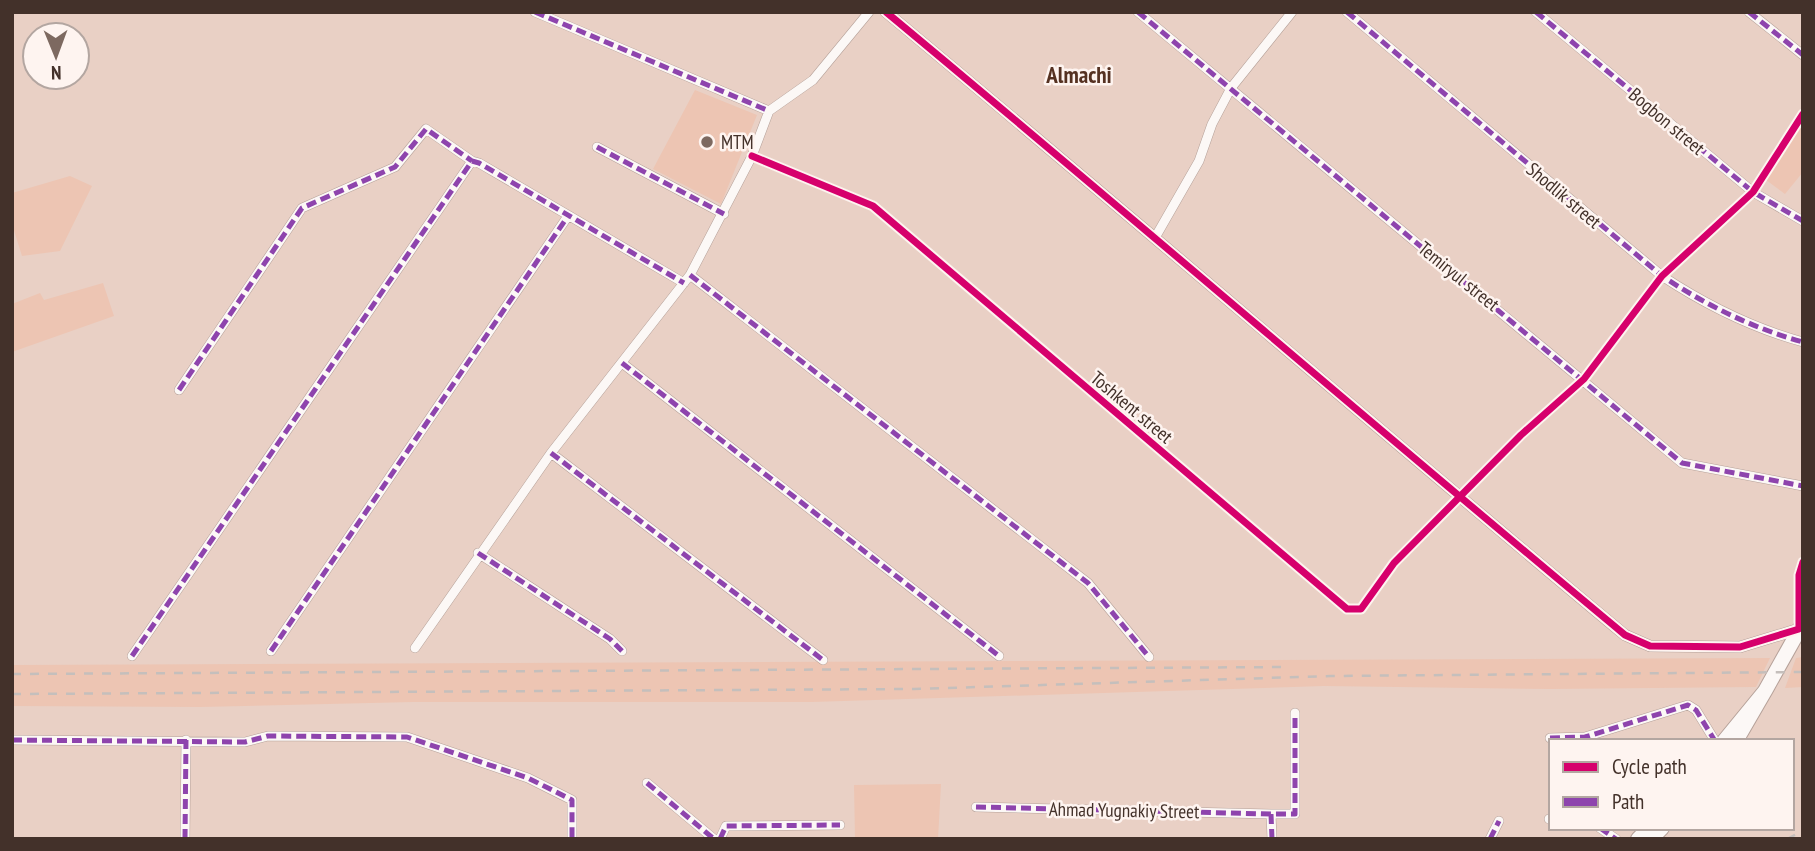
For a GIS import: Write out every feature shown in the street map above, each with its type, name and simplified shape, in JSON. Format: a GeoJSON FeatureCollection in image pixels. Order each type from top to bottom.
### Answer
{"type":"FeatureCollection","features":[{"type":"Feature","properties":{"kind":"main road"},"geometry":{"type":"LineString","coordinates":[[1737,739],[1801,626]]}},
{"type":"Feature","properties":{"kind":"main road"},"geometry":{"type":"LineString","coordinates":[[1726,739],[1765,691]]}},
{"type":"Feature","properties":{"kind":"street"},"geometry":{"type":"LineString","coordinates":[[535,12],[769,111]]}},
{"type":"Feature","properties":{"kind":"street"},"geometry":{"type":"LineString","coordinates":[[415,648],[478,553],[551,453],[690,275],[752,156],[769,111],[813,79],[869,12]]}},
{"type":"Feature","properties":{"kind":"street"},"geometry":{"type":"LineString","coordinates":[[886,12],[1156,236],[1458,497],[1625,635],[1650,646],[1750,646],[1801,626],[1798,575],[1803,562]]}},
{"type":"Feature","properties":{"kind":"street","name":"Temiryul street"},"geometry":{"type":"LineString","coordinates":[[1139,12],[1682,463],[1803,485]]}},
{"type":"Feature","properties":{"kind":"street"},"geometry":{"type":"LineString","coordinates":[[1156,236],[1199,161],[1212,124],[1231,88],[1292,12]]}},
{"type":"Feature","properties":{"kind":"street","name":"Shodlik street"},"geometry":{"type":"LineString","coordinates":[[1347,12],[1662,276],[1701,301],[1769,332],[1803,342]]}},
{"type":"Feature","properties":{"kind":"street","name":"Bogbon street"},"geometry":{"type":"LineString","coordinates":[[1536,12],[1753,192],[1803,221]]}},
{"type":"Feature","properties":{"kind":"street"},"geometry":{"type":"LineString","coordinates":[[1749,12],[1803,55]]}},
{"type":"Feature","properties":{"kind":"street","name":"Toshkent street"},"geometry":{"type":"LineString","coordinates":[[752,156],[873,206],[1347,609],[1361,609],[1394,563],[1458,497],[1584,379],[1662,276],[1753,192],[1803,114]]}},
{"type":"Feature","properties":{"kind":"street"},"geometry":{"type":"LineString","coordinates":[[178,390],[302,208],[395,167],[426,130],[472,162],[479,163],[684,284]]}},
{"type":"Feature","properties":{"kind":"street"},"geometry":{"type":"LineString","coordinates":[[597,147],[724,214]]}},
{"type":"Feature","properties":{"kind":"street"},"geometry":{"type":"LineString","coordinates":[[132,656],[472,162]]}},
{"type":"Feature","properties":{"kind":"street"},"geometry":{"type":"LineString","coordinates":[[271,651],[568,216]]}},
{"type":"Feature","properties":{"kind":"street"},"geometry":{"type":"LineString","coordinates":[[690,275],[1088,583],[1149,657]]}},
{"type":"Feature","properties":{"kind":"street"},"geometry":{"type":"LineString","coordinates":[[622,363],[999,656]]}},
{"type":"Feature","properties":{"kind":"street"},"geometry":{"type":"LineString","coordinates":[[551,453],[823,660]]}},
{"type":"Feature","properties":{"kind":"street"},"geometry":{"type":"LineString","coordinates":[[478,553],[610,639],[622,651]]}},
{"type":"Feature","properties":{"kind":"street"},"geometry":{"type":"LineString","coordinates":[[1550,738],[1585,737],[1688,705],[1696,710],[1714,739]]}},
{"type":"Feature","properties":{"kind":"street"},"geometry":{"type":"LineString","coordinates":[[1272,839],[1271,814],[1295,814],[1295,713]]}},
{"type":"Feature","properties":{"kind":"street"},"geometry":{"type":"LineString","coordinates":[[12,740],[245,742],[268,736],[407,737],[528,778],[572,800],[572,839]]}},
{"type":"Feature","properties":{"kind":"street"},"geometry":{"type":"LineString","coordinates":[[185,839],[186,740]]}},
{"type":"Feature","properties":{"kind":"street"},"geometry":{"type":"LineString","coordinates":[[647,783],[714,839]]}},
{"type":"Feature","properties":{"kind":"street","name":"Ahmad Yugnakiy Street"},"geometry":{"type":"LineString","coordinates":[[976,807],[1271,814]]}},
{"type":"Feature","properties":{"kind":"street"},"geometry":{"type":"LineString","coordinates":[[1490,839],[1499,821]]}},
{"type":"Feature","properties":{"kind":"street"},"geometry":{"type":"LineString","coordinates":[[720,839],[726,826],[839,825]]}},
{"type":"Feature","properties":{"kind":"shaded area","name":"MTM"},"geometry":{"type":"Polygon","coordinates":[[[695,90],[757,115],[721,204],[653,169],[695,90]]]}},
{"type":"Feature","properties":{"kind":"shaded area"},"geometry":{"type":"Polygon","coordinates":[[[1802,122],[1803,172],[1785,194],[1766,180],[1802,122]]]}},
{"type":"Feature","properties":{"kind":"shaded area"},"geometry":{"type":"Polygon","coordinates":[[[70,176],[92,186],[60,251],[22,256],[12,224],[12,193],[70,176]]]}},
{"type":"Feature","properties":{"kind":"shaded area"},"geometry":{"type":"Polygon","coordinates":[[[103,283],[114,316],[12,352],[12,304],[40,293],[44,300],[103,283]]]}},
{"type":"Feature","properties":{"kind":"shaded area"},"geometry":{"type":"Polygon","coordinates":[[[1803,657],[1803,687],[1785,688],[1796,658],[1803,657]]]}},
{"type":"Feature","properties":{"kind":"shaded area"},"geometry":{"type":"Polygon","coordinates":[[[1770,658],[1756,687],[1550,689],[1324,686],[812,702],[12,706],[12,665],[1770,658]]]}},
{"type":"Feature","properties":{"kind":"shaded area"},"geometry":{"type":"Polygon","coordinates":[[[941,784],[938,839],[855,839],[854,785],[941,784]]]}},
{"type":"Feature","properties":{"kind":"railway"},"geometry":{"type":"LineString","coordinates":[[12,674],[1288,667]]}},
{"type":"Feature","properties":{"kind":"railway"},"geometry":{"type":"LineString","coordinates":[[12,694],[914,689],[1331,676],[1803,672]]}},
{"type":"Feature","properties":{"kind":"railway"},"geometry":{"type":"LineString","coordinates":[[1787,839],[1803,831]]}},
{"type":"Feature","properties":{"kind":"marked path"},"geometry":{"type":"LineString","coordinates":[[535,12],[769,111]]}},
{"type":"Feature","properties":{"kind":"marked path"},"geometry":{"type":"LineString","coordinates":[[1138,12],[1682,463],[1803,486]]}},
{"type":"Feature","properties":{"kind":"marked path"},"geometry":{"type":"LineString","coordinates":[[1347,12],[1662,276],[1730,315],[1803,342]]}},
{"type":"Feature","properties":{"kind":"marked path"},"geometry":{"type":"LineString","coordinates":[[1536,12],[1753,192],[1803,221]]}},
{"type":"Feature","properties":{"kind":"marked path"},"geometry":{"type":"LineString","coordinates":[[1749,12],[1803,55]]}},
{"type":"Feature","properties":{"kind":"marked path"},"geometry":{"type":"LineString","coordinates":[[179,390],[302,208],[395,167],[426,129],[472,161]]}},
{"type":"Feature","properties":{"kind":"marked path"},"geometry":{"type":"LineString","coordinates":[[597,147],[724,214]]}},
{"type":"Feature","properties":{"kind":"marked path"},"geometry":{"type":"LineString","coordinates":[[132,656],[472,161],[684,283]]}},
{"type":"Feature","properties":{"kind":"marked path"},"geometry":{"type":"LineString","coordinates":[[271,651],[568,216]]}},
{"type":"Feature","properties":{"kind":"marked path"},"geometry":{"type":"LineString","coordinates":[[690,275],[1088,583],[1149,657]]}},
{"type":"Feature","properties":{"kind":"marked path"},"geometry":{"type":"LineString","coordinates":[[622,363],[999,656]]}},
{"type":"Feature","properties":{"kind":"marked path"},"geometry":{"type":"LineString","coordinates":[[551,453],[823,660]]}},
{"type":"Feature","properties":{"kind":"marked path"},"geometry":{"type":"LineString","coordinates":[[478,553],[610,639],[622,651]]}},
{"type":"Feature","properties":{"kind":"marked path"},"geometry":{"type":"LineString","coordinates":[[1550,738],[1585,737],[1688,705],[1696,710],[1714,739]]}},
{"type":"Feature","properties":{"kind":"marked path"},"geometry":{"type":"LineString","coordinates":[[1272,839],[1271,814],[1295,814],[1295,713]]}},
{"type":"Feature","properties":{"kind":"marked path"},"geometry":{"type":"LineString","coordinates":[[12,740],[245,742],[268,736],[407,737],[528,778],[572,800],[572,839]]}},
{"type":"Feature","properties":{"kind":"marked path"},"geometry":{"type":"LineString","coordinates":[[185,839],[186,740]]}},
{"type":"Feature","properties":{"kind":"marked path"},"geometry":{"type":"LineString","coordinates":[[647,783],[714,839]]}},
{"type":"Feature","properties":{"kind":"marked path"},"geometry":{"type":"LineString","coordinates":[[976,807],[1271,814]]}},
{"type":"Feature","properties":{"kind":"marked path"},"geometry":{"type":"LineString","coordinates":[[1490,839],[1499,821]]}},
{"type":"Feature","properties":{"kind":"marked path"},"geometry":{"type":"LineString","coordinates":[[720,839],[726,826],[840,825]]}},
{"type":"Feature","properties":{"kind":"marked path"},"geometry":{"type":"LineString","coordinates":[[1603,830],[1616,839]]}},
{"type":"Feature","properties":{"kind":"cycle path"},"geometry":{"type":"LineString","coordinates":[[886,12],[1625,635],[1650,646],[1740,647],[1799,629],[1799,575],[1803,562]]}},
{"type":"Feature","properties":{"kind":"cycle path"},"geometry":{"type":"LineString","coordinates":[[752,156],[873,206],[1347,609],[1361,609],[1394,563],[1521,435],[1584,379],[1662,276],[1753,192],[1803,114]]}},
{"type":"Feature","properties":{"kind":"place","name":"MTM"},"geometry":{"type":"Point","coordinates":[707,142]}},
{"type":"Feature","properties":{"kind":"district","name":"Almachi"},"geometry":{"type":"Point","coordinates":[1079,74]}}]}
